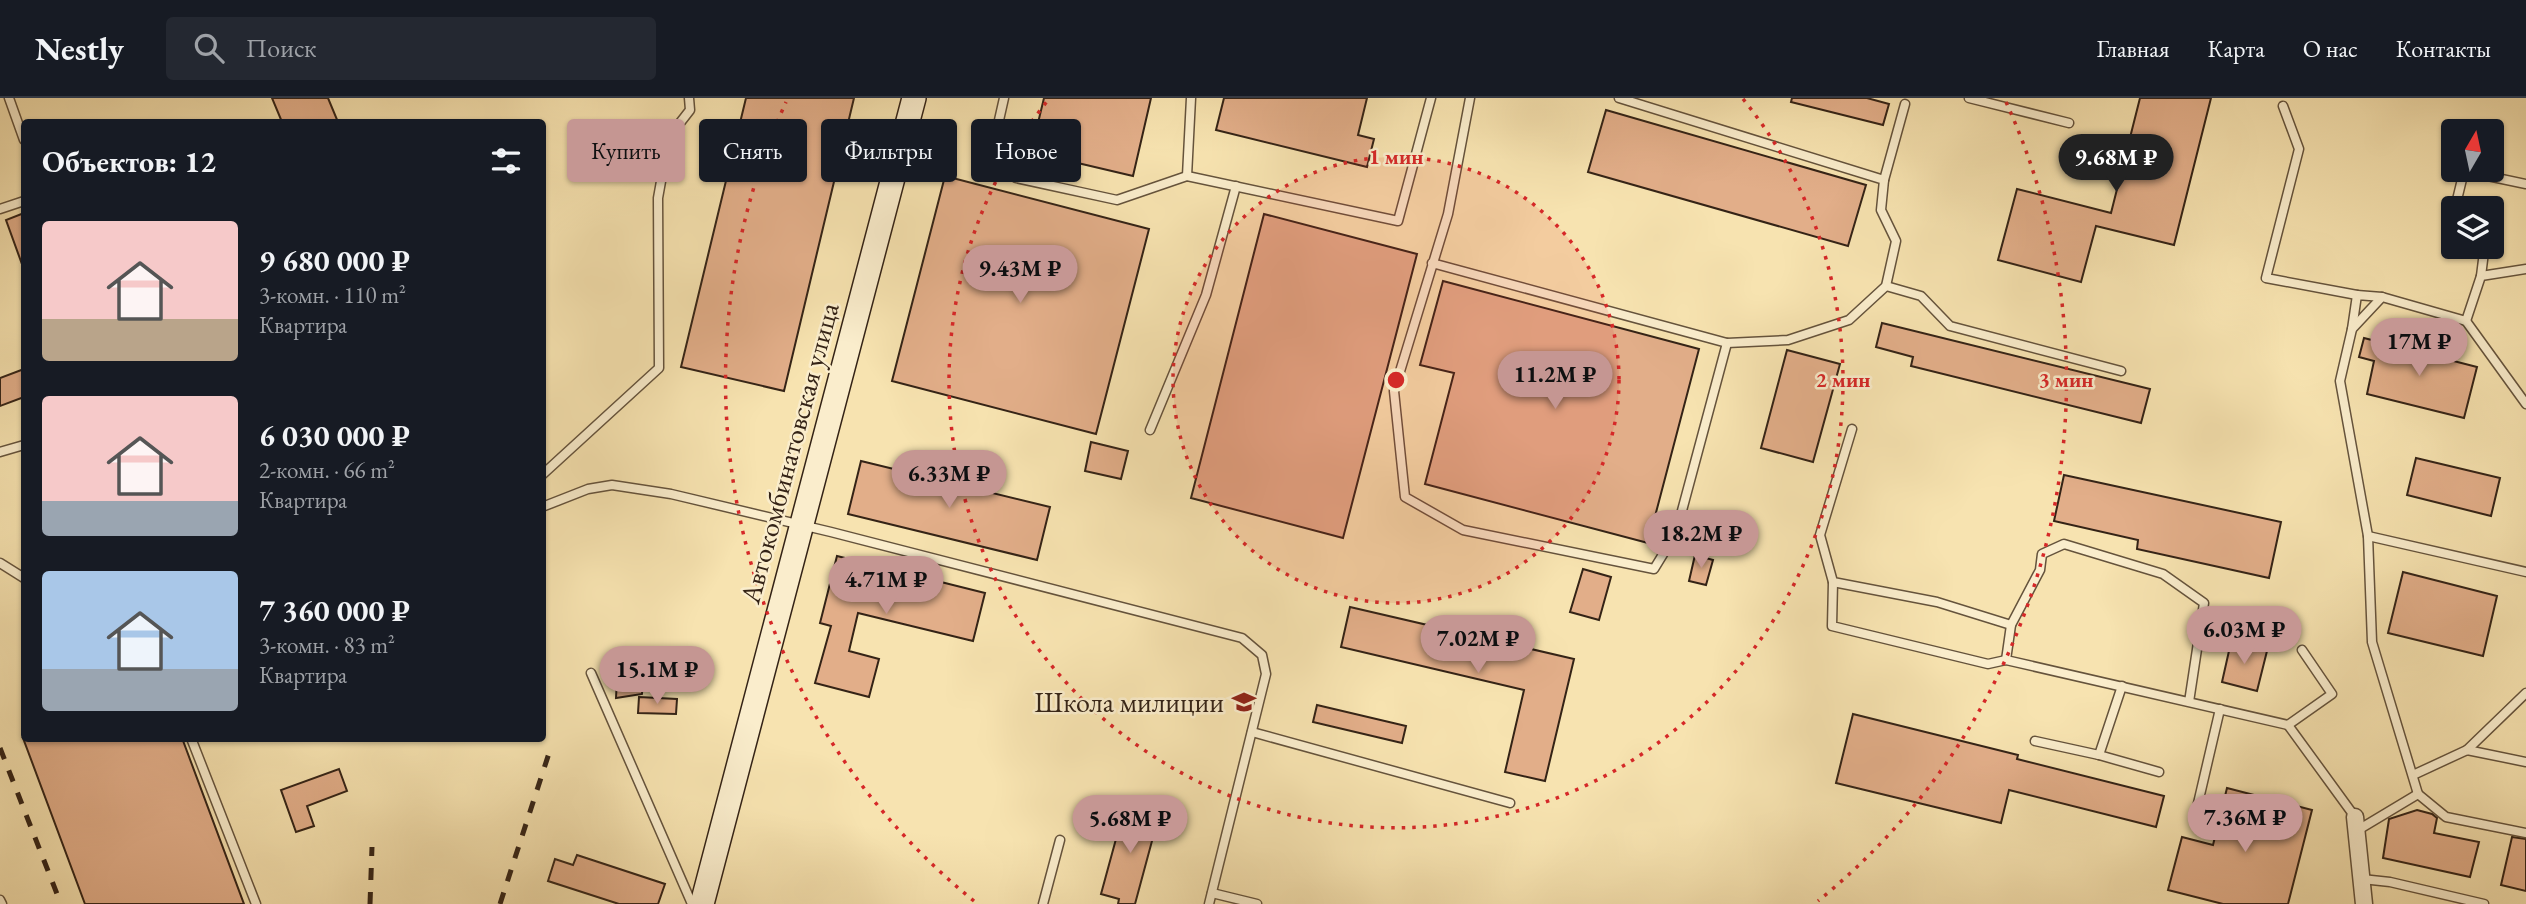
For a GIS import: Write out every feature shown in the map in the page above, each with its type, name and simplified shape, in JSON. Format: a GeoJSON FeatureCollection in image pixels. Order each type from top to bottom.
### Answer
{"type":"FeatureCollection","features":[{"type":"Feature","properties":{"kind":"street","name":"Автокомбинатовская улица"},"geometry":{"type":"LineString","coordinates":[[702,904],[914,98]]}},
{"type":"Feature","properties":{"kind":"street"},"geometry":{"type":"LineString","coordinates":[[2356,824],[2364,904]]}},
{"type":"Feature","properties":{"kind":"lane"},"geometry":{"type":"LineString","coordinates":[[9,98],[21,132]]}},
{"type":"Feature","properties":{"kind":"lane"},"geometry":{"type":"LineString","coordinates":[[546,471],[659,368],[658,198],[669,137],[690,110],[689,98]]}},
{"type":"Feature","properties":{"kind":"lane"},"geometry":{"type":"LineString","coordinates":[[1004,98],[990,160],[1016,178],[1117,200],[1188,176],[1398,221],[1431,98]]}},
{"type":"Feature","properties":{"kind":"lane"},"geometry":{"type":"LineString","coordinates":[[1188,176],[1191,98]]}},
{"type":"Feature","properties":{"kind":"lane"},"geometry":{"type":"LineString","coordinates":[[1470,98],[1448,214],[1394,391],[1405,497],[1463,530],[1654,569],[1675,533],[1727,343]]}},
{"type":"Feature","properties":{"kind":"lane"},"geometry":{"type":"LineString","coordinates":[[1619,98],[1884,180]]}},
{"type":"Feature","properties":{"kind":"lane"},"geometry":{"type":"LineString","coordinates":[[1969,98],[2069,123]]}},
{"type":"Feature","properties":{"kind":"lane"},"geometry":{"type":"LineString","coordinates":[[1432,263],[1727,343],[1788,340],[1849,320],[1886,286],[1896,241],[1881,210],[1884,180],[1905,104]]}},
{"type":"Feature","properties":{"kind":"lane"},"geometry":{"type":"LineString","coordinates":[[2283,106],[2299,149],[2266,278],[2382,297],[2466,321],[2526,404]]}},
{"type":"Feature","properties":{"kind":"lane"},"geometry":{"type":"LineString","coordinates":[[2457,196],[2464,171],[2526,184]]}},
{"type":"Feature","properties":{"kind":"lane"},"geometry":{"type":"LineString","coordinates":[[1150,430],[1206,295],[1236,186]]}},
{"type":"Feature","properties":{"kind":"lane"},"geometry":{"type":"LineString","coordinates":[[0,209],[21,202]]}},
{"type":"Feature","properties":{"kind":"lane"},"geometry":{"type":"LineString","coordinates":[[2466,321],[2481,276],[2483,259]]}},
{"type":"Feature","properties":{"kind":"lane"},"geometry":{"type":"LineString","coordinates":[[2481,276],[2526,268]]}},
{"type":"Feature","properties":{"kind":"lane"},"geometry":{"type":"LineString","coordinates":[[1886,286],[1921,296],[1950,326],[2121,371]]}},
{"type":"Feature","properties":{"kind":"lane"},"geometry":{"type":"LineString","coordinates":[[2357,295],[2340,381],[2368,536],[2372,642],[2418,794],[2446,817],[2526,833]]}},
{"type":"Feature","properties":{"kind":"lane"},"geometry":{"type":"LineString","coordinates":[[2352,329],[2382,297]]}},
{"type":"Feature","properties":{"kind":"lane"},"geometry":{"type":"LineString","coordinates":[[1853,429],[1821,535],[1833,582],[1832,626],[1988,664],[2006,660],[2288,724],[2356,824],[2418,794]]}},
{"type":"Feature","properties":{"kind":"lane"},"geometry":{"type":"LineString","coordinates":[[0,452],[21,446]]}},
{"type":"Feature","properties":{"kind":"lane"},"geometry":{"type":"LineString","coordinates":[[546,505],[588,489],[612,485],[671,494],[1242,638],[1262,655],[1266,674],[1209,904]]}},
{"type":"Feature","properties":{"kind":"lane"},"geometry":{"type":"LineString","coordinates":[[2368,536],[2526,572]]}},
{"type":"Feature","properties":{"kind":"lane"},"geometry":{"type":"LineString","coordinates":[[2006,660],[2011,625],[2040,570],[2042,554],[2064,544],[2163,574],[2204,603],[2189,702]]}},
{"type":"Feature","properties":{"kind":"lane"},"geometry":{"type":"LineString","coordinates":[[0,564],[21,576]]}},
{"type":"Feature","properties":{"kind":"lane"},"geometry":{"type":"LineString","coordinates":[[1833,582],[1937,602],[2011,625]]}},
{"type":"Feature","properties":{"kind":"lane"},"geometry":{"type":"LineString","coordinates":[[2288,724],[2332,694],[2302,650]]}},
{"type":"Feature","properties":{"kind":"lane"},"geometry":{"type":"LineString","coordinates":[[591,673],[692,904]]}},
{"type":"Feature","properties":{"kind":"lane"},"geometry":{"type":"LineString","coordinates":[[2099,755],[2122,686]]}},
{"type":"Feature","properties":{"kind":"lane"},"geometry":{"type":"LineString","coordinates":[[2413,775],[2467,750],[2526,693]]}},
{"type":"Feature","properties":{"kind":"lane"},"geometry":{"type":"LineString","coordinates":[[2196,812],[2220,709]]}},
{"type":"Feature","properties":{"kind":"lane"},"geometry":{"type":"LineString","coordinates":[[1252,732],[1510,803]]}},
{"type":"Feature","properties":{"kind":"lane"},"geometry":{"type":"LineString","coordinates":[[2035,741],[2159,772]]}},
{"type":"Feature","properties":{"kind":"lane"},"geometry":{"type":"LineString","coordinates":[[193,742],[257,904]]}},
{"type":"Feature","properties":{"kind":"lane"},"geometry":{"type":"LineString","coordinates":[[2467,750],[2526,762]]}},
{"type":"Feature","properties":{"kind":"lane"},"geometry":{"type":"LineString","coordinates":[[1043,904],[1060,840]]}},
{"type":"Feature","properties":{"kind":"lane"},"geometry":{"type":"LineString","coordinates":[[2362,879],[2390,881],[2484,904]]}},
{"type":"Feature","properties":{"kind":"lane"},"geometry":{"type":"LineString","coordinates":[[1212,893],[1257,904]]}},
{"type":"Feature","properties":{"kind":"building"},"geometry":{"type":"Polygon","coordinates":[[[272,98],[328,98],[337,119],[281,119],[272,98]]]}},
{"type":"Feature","properties":{"kind":"building"},"geometry":{"type":"Polygon","coordinates":[[[746,98],[854,98],[849,119],[821,119],[821,182],[834,182],[784,391],[681,367],[726,182],[807,182],[807,119],[741,119],[746,98]]]}},
{"type":"Feature","properties":{"kind":"building"},"geometry":{"type":"Polygon","coordinates":[[[1044,98],[1151,98],[1133,176],[1081,164],[1081,119],[1039,119],[1044,98]]]}},
{"type":"Feature","properties":{"kind":"building"},"geometry":{"type":"Polygon","coordinates":[[[1224,98],[1367,98],[1358,135],[1374,139],[1367,167],[1216,130],[1224,98]]]}},
{"type":"Feature","properties":{"kind":"building"},"geometry":{"type":"Polygon","coordinates":[[[1792,98],[1867,98],[1889,104],[1883,125],[1791,102],[1792,98]]]}},
{"type":"Feature","properties":{"kind":"building"},"geometry":{"type":"Polygon","coordinates":[[[2140,98],[2211,98],[2174,245],[2096,226],[2081,282],[1998,260],[2017,189],[2111,213],[2140,98]]]}},
{"type":"Feature","properties":{"kind":"building"},"geometry":{"type":"Polygon","coordinates":[[[1606,110],[1866,185],[1848,246],[1588,172],[1606,110]]]}},
{"type":"Feature","properties":{"kind":"building"},"geometry":{"type":"Polygon","coordinates":[[[957,179],[1149,229],[1096,434],[892,381],[943,182],[957,182],[957,179]]]}},
{"type":"Feature","properties":{"kind":"building"},"geometry":{"type":"Polygon","coordinates":[[[21,214],[21,261],[6,220],[21,214]]]}},
{"type":"Feature","properties":{"kind":"building"},"geometry":{"type":"Polygon","coordinates":[[[1264,214],[1417,254],[1343,538],[1191,498],[1264,214]]]}},
{"type":"Feature","properties":{"kind":"building"},"geometry":{"type":"Polygon","coordinates":[[[1443,281],[1699,349],[1648,543],[1425,484],[1454,373],[1420,365],[1443,281]]]}},
{"type":"Feature","properties":{"kind":"building"},"geometry":{"type":"Polygon","coordinates":[[[1882,323],[2150,389],[2141,423],[1911,366],[1913,357],[1876,347],[1882,323]]]}},
{"type":"Feature","properties":{"kind":"building"},"geometry":{"type":"Polygon","coordinates":[[[2364,338],[2477,367],[2464,418],[2367,394],[2374,361],[2359,357],[2364,338]]]}},
{"type":"Feature","properties":{"kind":"building"},"geometry":{"type":"Polygon","coordinates":[[[1787,350],[1840,364],[1813,462],[1761,448],[1787,350]]]}},
{"type":"Feature","properties":{"kind":"building"},"geometry":{"type":"Polygon","coordinates":[[[21,370],[21,398],[0,406],[0,378],[21,370]]]}},
{"type":"Feature","properties":{"kind":"building"},"geometry":{"type":"Polygon","coordinates":[[[1091,442],[1128,451],[1121,479],[1085,471],[1091,442]]]}},
{"type":"Feature","properties":{"kind":"building"},"geometry":{"type":"Polygon","coordinates":[[[2416,458],[2500,478],[2491,516],[2407,495],[2416,458]]]}},
{"type":"Feature","properties":{"kind":"building"},"geometry":{"type":"Polygon","coordinates":[[[861,461],[1050,507],[1037,560],[848,514],[861,461]]]}},
{"type":"Feature","properties":{"kind":"building"},"geometry":{"type":"Polygon","coordinates":[[[2064,475],[2281,522],[2269,578],[2137,549],[2138,540],[2054,521],[2064,475]]]}},
{"type":"Feature","properties":{"kind":"building"},"geometry":{"type":"Polygon","coordinates":[[[1695,555],[1713,560],[1706,585],[1689,581],[1695,555]]]}},
{"type":"Feature","properties":{"kind":"building"},"geometry":{"type":"Polygon","coordinates":[[[837,556],[985,593],[973,641],[858,613],[849,651],[879,659],[869,697],[815,683],[831,626],[820,623],[837,556]]]}},
{"type":"Feature","properties":{"kind":"building"},"geometry":{"type":"Polygon","coordinates":[[[1583,569],[1611,577],[1599,620],[1570,612],[1583,569]]]}},
{"type":"Feature","properties":{"kind":"building"},"geometry":{"type":"Polygon","coordinates":[[[2403,572],[2497,596],[2483,656],[2388,633],[2403,572]]]}},
{"type":"Feature","properties":{"kind":"building"},"geometry":{"type":"Polygon","coordinates":[[[1350,607],[1574,659],[1545,781],[1505,772],[1524,690],[1341,647],[1350,607]]]}},
{"type":"Feature","properties":{"kind":"building"},"geometry":{"type":"Polygon","coordinates":[[[2231,642],[2267,651],[2257,691],[2222,682],[2231,642]]]}},
{"type":"Feature","properties":{"kind":"building"},"geometry":{"type":"Polygon","coordinates":[[[618,660],[644,661],[642,694],[616,698],[618,660]]]}},
{"type":"Feature","properties":{"kind":"building"},"geometry":{"type":"Polygon","coordinates":[[[639,697],[677,699],[676,714],[638,713],[639,697]]]}},
{"type":"Feature","properties":{"kind":"building"},"geometry":{"type":"Polygon","coordinates":[[[1317,705],[1406,726],[1402,743],[1313,722],[1317,705]]]}},
{"type":"Feature","properties":{"kind":"building"},"geometry":{"type":"Polygon","coordinates":[[[1853,714],[2018,755],[2017,759],[2164,796],[2156,827],[2009,790],[2001,823],[1836,783],[1853,714]]]}},
{"type":"Feature","properties":{"kind":"building"},"geometry":{"type":"Polygon","coordinates":[[[24,742],[183,742],[244,904],[85,904],[24,742]]]}},
{"type":"Feature","properties":{"kind":"building"},"geometry":{"type":"Polygon","coordinates":[[[339,769],[347,791],[307,806],[314,826],[296,832],[281,790],[339,769]]]}},
{"type":"Feature","properties":{"kind":"building"},"geometry":{"type":"Polygon","coordinates":[[[2227,788],[2312,810],[2288,904],[2223,904],[2168,890],[2182,837],[2213,845],[2227,788]]]}},
{"type":"Feature","properties":{"kind":"building"},"geometry":{"type":"Polygon","coordinates":[[[1125,806],[1159,815],[1135,904],[1118,904],[1119,899],[1101,894],[1125,806]]]}},
{"type":"Feature","properties":{"kind":"building"},"geometry":{"type":"Polygon","coordinates":[[[2417,810],[2437,818],[2434,833],[2479,842],[2470,877],[2383,858],[2389,819],[2417,810]]]}},
{"type":"Feature","properties":{"kind":"building"},"geometry":{"type":"Polygon","coordinates":[[[2512,837],[2526,839],[2526,891],[2501,885],[2512,837]]]}},
{"type":"Feature","properties":{"kind":"building"},"geometry":{"type":"Polygon","coordinates":[[[577,855],[665,884],[658,904],[619,904],[548,881],[555,859],[573,865],[577,855]]]}},
{"type":"Feature","properties":{"kind":"railway"},"geometry":{"type":"LineString","coordinates":[[500,904],[551,747]]}},
{"type":"Feature","properties":{"kind":"railway"},"geometry":{"type":"LineString","coordinates":[[0,748],[61,904]]}},
{"type":"Feature","properties":{"kind":"railway"},"geometry":{"type":"LineString","coordinates":[[370,904],[372,847]]}},
{"type":"Feature","properties":{"kind":"place","name":"Школа милиции"},"geometry":{"type":"Point","coordinates":[1244,702]}}]}
